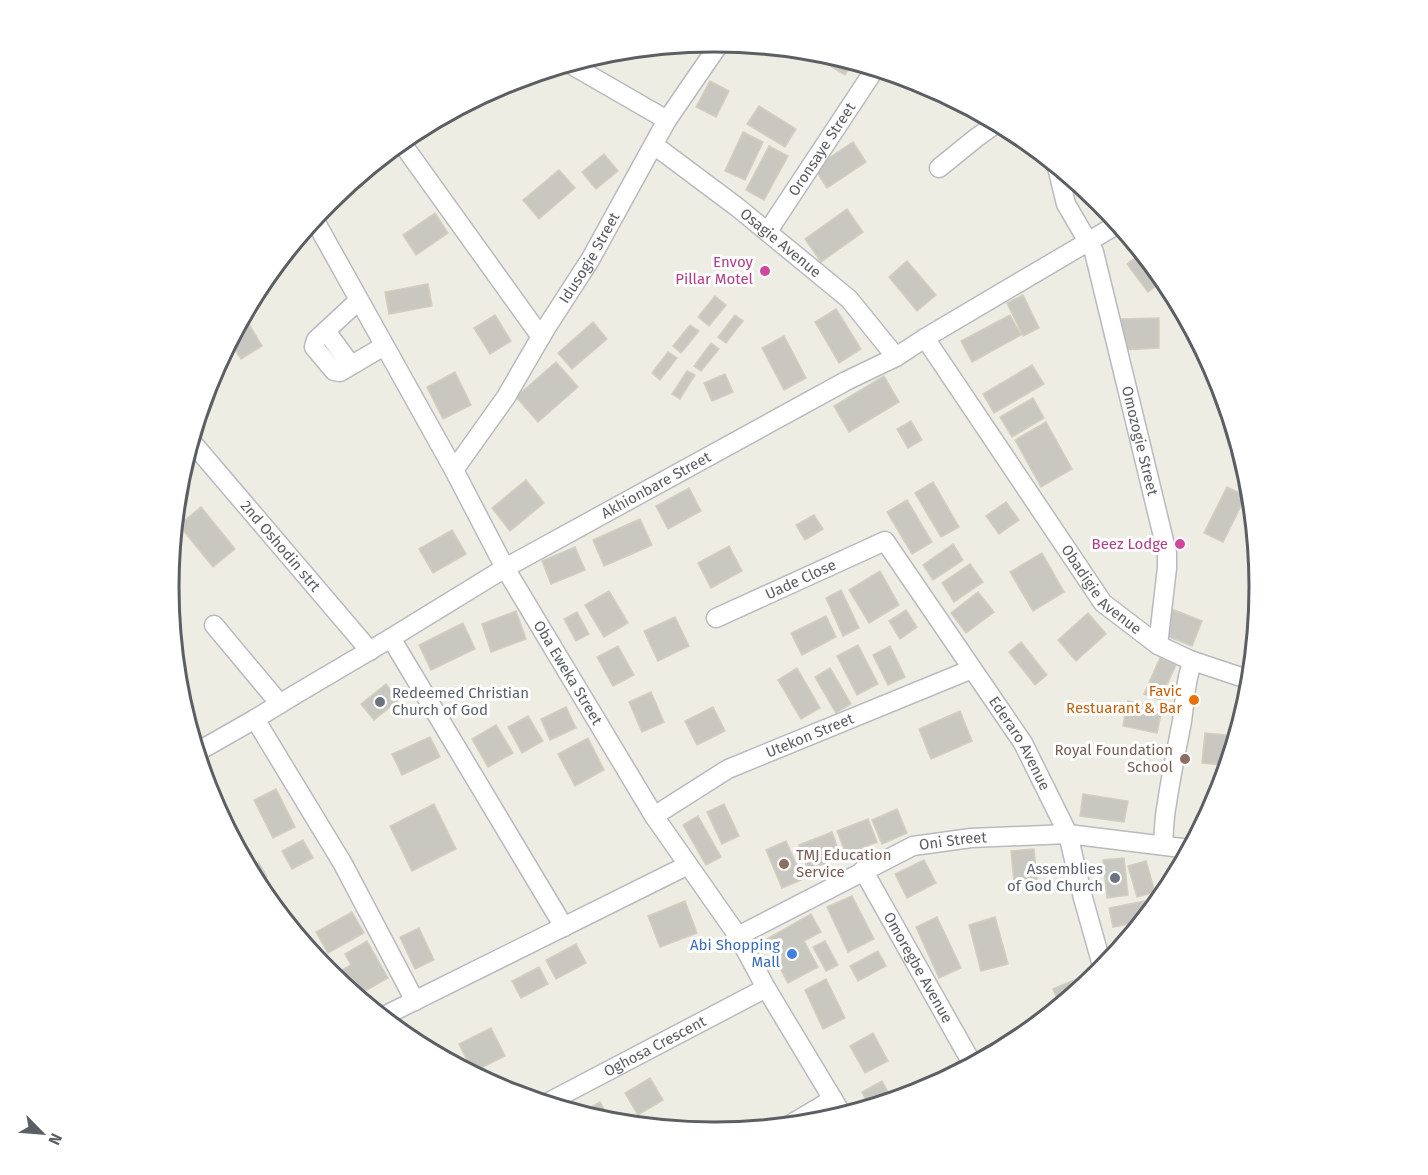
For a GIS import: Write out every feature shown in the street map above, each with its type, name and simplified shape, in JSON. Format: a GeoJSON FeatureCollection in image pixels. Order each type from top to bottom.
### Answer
{"type":"FeatureCollection","features":[{"type":"Feature","properties":{"kind":"street","name":"Idusogie Street"},"geometry":{"type":"LineString","coordinates":[[454,470],[506,397],[546,328],[590,260],[667,120],[714,52]]}},
{"type":"Feature","properties":{"kind":"street"},"geometry":{"type":"LineString","coordinates":[[580,70],[667,120]]}},
{"type":"Feature","properties":{"kind":"street","name":"Oronsaye Street"},"geometry":{"type":"LineString","coordinates":[[768,231],[870,76]]}},
{"type":"Feature","properties":{"kind":"street"},"geometry":{"type":"LineString","coordinates":[[939,168],[989,129]]}},
{"type":"Feature","properties":{"kind":"street","name":"Osagie Avenue"},"geometry":{"type":"LineString","coordinates":[[654,145],[768,231],[849,299],[896,357]]}},
{"type":"Feature","properties":{"kind":"street"},"geometry":{"type":"LineString","coordinates":[[407,150],[541,337],[546,328]]}},
{"type":"Feature","properties":{"kind":"street","name":"Omozogie Street"},"geometry":{"type":"LineString","coordinates":[[1060,179],[1066,204],[1094,252],[1167,553],[1158,645]]}},
{"type":"Feature","properties":{"kind":"street","name":"Oba Eweka Street"},"geometry":{"type":"LineString","coordinates":[[319,228],[454,470],[505,568],[654,816],[738,936],[766,988],[838,1107]]}},
{"type":"Feature","properties":{"kind":"street","name":"Akhionbare Street"},"geometry":{"type":"LineString","coordinates":[[203,744],[255,719],[505,568],[846,381],[896,357],[1110,229]]}},
{"type":"Feature","properties":{"kind":"street"},"geometry":{"type":"LineString","coordinates":[[358,301],[326,331],[351,365],[384,346]]}},
{"type":"Feature","properties":{"kind":"street","name":"Obadigie Avenue"},"geometry":{"type":"LineString","coordinates":[[925,338],[1104,603],[1158,645],[1193,661],[1241,677]]}},
{"type":"Feature","properties":{"kind":"street","name":"2nd Oshodin strt"},"geometry":{"type":"LineString","coordinates":[[196,455],[370,651]]}},
{"type":"Feature","properties":{"kind":"street","name":"Uade Close"},"geometry":{"type":"LineString","coordinates":[[716,618],[885,541]]}},
{"type":"Feature","properties":{"kind":"street","name":"Ederaro Avenue"},"geometry":{"type":"LineString","coordinates":[[885,541],[1023,742],[1068,834],[1100,958]]}},
{"type":"Feature","properties":{"kind":"street"},"geometry":{"type":"LineString","coordinates":[[214,625],[280,704]]}},
{"type":"Feature","properties":{"kind":"street"},"geometry":{"type":"LineString","coordinates":[[391,638],[564,927]]}},
{"type":"Feature","properties":{"kind":"street"},"geometry":{"type":"LineString","coordinates":[[1163,845],[1166,804],[1193,661]]}},
{"type":"Feature","properties":{"kind":"street","name":"Utekon Street"},"geometry":{"type":"LineString","coordinates":[[654,816],[728,769],[972,669]]}},
{"type":"Feature","properties":{"kind":"street"},"geometry":{"type":"LineString","coordinates":[[255,719],[343,864],[415,1000]]}},
{"type":"Feature","properties":{"kind":"street","name":"Oni Street"},"geometry":{"type":"LineString","coordinates":[[738,936],[912,846],[971,838],[1068,834],[1181,848]]}},
{"type":"Feature","properties":{"kind":"street"},"geometry":{"type":"LineString","coordinates":[[390,1013],[688,865]]}},
{"type":"Feature","properties":{"kind":"street","name":"Omoregbe Avenue"},"geometry":{"type":"LineString","coordinates":[[863,870],[969,1058]]}},
{"type":"Feature","properties":{"kind":"street","name":"Oghosa Crescent"},"geometry":{"type":"LineString","coordinates":[[556,1098],[766,988]]}},
{"type":"Feature","properties":{"kind":"street"},"geometry":{"type":"LineString","coordinates":[[808,1114],[833,1098]]}},
{"type":"Feature","properties":{"kind":"building"},"geometry":{"type":"Polygon","coordinates":[[[830,66],[848,70],[845,75],[830,66]]]}},
{"type":"Feature","properties":{"kind":"building"},"geometry":{"type":"Polygon","coordinates":[[[710,81],[729,91],[716,117],[696,107],[710,81]]]}},
{"type":"Feature","properties":{"kind":"building"},"geometry":{"type":"Polygon","coordinates":[[[759,106],[796,129],[785,147],[747,124],[759,106]]]}},
{"type":"Feature","properties":{"kind":"building"},"geometry":{"type":"Polygon","coordinates":[[[743,132],[763,142],[745,180],[725,171],[743,132]]]}},
{"type":"Feature","properties":{"kind":"building"},"geometry":{"type":"Polygon","coordinates":[[[853,142],[866,162],[827,188],[814,168],[853,142]]]}},
{"type":"Feature","properties":{"kind":"building"},"geometry":{"type":"Polygon","coordinates":[[[769,146],[788,156],[764,200],[746,190],[769,146]]]}},
{"type":"Feature","properties":{"kind":"building"},"geometry":{"type":"Polygon","coordinates":[[[604,154],[618,171],[596,189],[582,172],[604,154]]]}},
{"type":"Feature","properties":{"kind":"building"},"geometry":{"type":"Polygon","coordinates":[[[559,170],[575,188],[539,219],[523,200],[559,170]]]}},
{"type":"Feature","properties":{"kind":"building"},"geometry":{"type":"Polygon","coordinates":[[[847,209],[863,232],[821,262],[805,239],[847,209]]]}},
{"type":"Feature","properties":{"kind":"building"},"geometry":{"type":"Polygon","coordinates":[[[435,213],[448,233],[416,255],[403,235],[435,213]]]}},
{"type":"Feature","properties":{"kind":"building"},"geometry":{"type":"Polygon","coordinates":[[[1135,258],[1156,286],[1148,292],[1127,264],[1135,258]]]}},
{"type":"Feature","properties":{"kind":"building"},"geometry":{"type":"Polygon","coordinates":[[[907,261],[936,295],[917,311],[889,277],[907,261]]]}},
{"type":"Feature","properties":{"kind":"building"},"geometry":{"type":"Polygon","coordinates":[[[428,284],[432,306],[389,314],[385,292],[428,284]]]}},
{"type":"Feature","properties":{"kind":"building"},"geometry":{"type":"Polygon","coordinates":[[[1023,295],[1039,328],[1023,336],[1007,303],[1023,295]]]}},
{"type":"Feature","properties":{"kind":"building"},"geometry":{"type":"Polygon","coordinates":[[[715,296],[726,305],[709,326],[698,317],[715,296]]]}},
{"type":"Feature","properties":{"kind":"building"},"geometry":{"type":"Polygon","coordinates":[[[836,309],[861,349],[839,363],[815,322],[836,309]]]}},
{"type":"Feature","properties":{"kind":"building"},"geometry":{"type":"Polygon","coordinates":[[[495,315],[511,341],[490,354],[474,328],[495,315]]]}},
{"type":"Feature","properties":{"kind":"building"},"geometry":{"type":"Polygon","coordinates":[[[735,315],[743,321],[726,343],[718,337],[735,315]]]}},
{"type":"Feature","properties":{"kind":"building"},"geometry":{"type":"Polygon","coordinates":[[[1010,315],[1021,335],[972,362],[961,341],[1010,315]]]}},
{"type":"Feature","properties":{"kind":"building"},"geometry":{"type":"Polygon","coordinates":[[[1159,318],[1159,348],[1121,350],[1120,319],[1159,318]]]}},
{"type":"Feature","properties":{"kind":"building"},"geometry":{"type":"Polygon","coordinates":[[[593,322],[607,339],[572,369],[558,353],[593,322]]]}},
{"type":"Feature","properties":{"kind":"building"},"geometry":{"type":"Polygon","coordinates":[[[249,324],[262,346],[241,359],[235,349],[249,324]]]}},
{"type":"Feature","properties":{"kind":"building"},"geometry":{"type":"Polygon","coordinates":[[[690,325],[699,331],[681,353],[673,346],[690,325]]]}},
{"type":"Feature","properties":{"kind":"building"},"geometry":{"type":"Polygon","coordinates":[[[784,336],[806,378],[784,390],[762,348],[784,336]]]}},
{"type":"Feature","properties":{"kind":"building"},"geometry":{"type":"Polygon","coordinates":[[[711,343],[719,349],[701,371],[694,366],[711,343]]]}},
{"type":"Feature","properties":{"kind":"building"},"geometry":{"type":"Polygon","coordinates":[[[668,352],[677,358],[660,380],[652,373],[668,352]]]}},
{"type":"Feature","properties":{"kind":"building"},"geometry":{"type":"Polygon","coordinates":[[[556,362],[578,387],[538,422],[516,397],[556,362]]]}},
{"type":"Feature","properties":{"kind":"building"},"geometry":{"type":"Polygon","coordinates":[[[1032,365],[1044,384],[994,413],[983,394],[1032,365]]]}},
{"type":"Feature","properties":{"kind":"building"},"geometry":{"type":"Polygon","coordinates":[[[687,371],[695,375],[680,399],[672,394],[687,371]]]}},
{"type":"Feature","properties":{"kind":"building"},"geometry":{"type":"Polygon","coordinates":[[[455,372],[471,405],[443,419],[427,387],[455,372]]]}},
{"type":"Feature","properties":{"kind":"building"},"geometry":{"type":"Polygon","coordinates":[[[725,374],[733,392],[712,401],[704,383],[725,374]]]}},
{"type":"Feature","properties":{"kind":"building"},"geometry":{"type":"Polygon","coordinates":[[[884,376],[899,402],[849,432],[834,406],[884,376]]]}},
{"type":"Feature","properties":{"kind":"building"},"geometry":{"type":"Polygon","coordinates":[[[1033,398],[1044,418],[1012,437],[1000,417],[1033,398]]]}},
{"type":"Feature","properties":{"kind":"building"},"geometry":{"type":"Polygon","coordinates":[[[911,421],[922,440],[908,448],[897,429],[911,421]]]}},
{"type":"Feature","properties":{"kind":"building"},"geometry":{"type":"Polygon","coordinates":[[[1046,422],[1072,469],[1041,487],[1015,440],[1046,422]]]}},
{"type":"Feature","properties":{"kind":"building"},"geometry":{"type":"Polygon","coordinates":[[[526,480],[544,503],[510,531],[492,508],[526,480]]]}},
{"type":"Feature","properties":{"kind":"building"},"geometry":{"type":"Polygon","coordinates":[[[933,482],[959,527],[941,537],[915,493],[933,482]]]}},
{"type":"Feature","properties":{"kind":"building"},"geometry":{"type":"Polygon","coordinates":[[[1227,487],[1240,493],[1242,504],[1223,542],[1204,533],[1227,487]]]}},
{"type":"Feature","properties":{"kind":"building"},"geometry":{"type":"Polygon","coordinates":[[[689,488],[701,511],[668,529],[656,506],[689,488]]]}},
{"type":"Feature","properties":{"kind":"building"},"geometry":{"type":"Polygon","coordinates":[[[907,500],[932,542],[912,554],[887,512],[907,500]]]}},
{"type":"Feature","properties":{"kind":"building"},"geometry":{"type":"Polygon","coordinates":[[[1006,502],[1019,520],[999,534],[986,516],[1006,502]]]}},
{"type":"Feature","properties":{"kind":"building"},"geometry":{"type":"Polygon","coordinates":[[[201,507],[235,549],[213,567],[183,530],[184,521],[201,507]]]}},
{"type":"Feature","properties":{"kind":"building"},"geometry":{"type":"Polygon","coordinates":[[[814,515],[823,529],[805,540],[796,525],[814,515]]]}},
{"type":"Feature","properties":{"kind":"building"},"geometry":{"type":"Polygon","coordinates":[[[640,519],[652,545],[604,566],[593,540],[640,519]]]}},
{"type":"Feature","properties":{"kind":"building"},"geometry":{"type":"Polygon","coordinates":[[[452,530],[466,554],[433,573],[419,549],[452,530]]]}},
{"type":"Feature","properties":{"kind":"building"},"geometry":{"type":"Polygon","coordinates":[[[953,544],[963,560],[933,580],[923,565],[953,544]]]}},
{"type":"Feature","properties":{"kind":"building"},"geometry":{"type":"Polygon","coordinates":[[[729,546],[742,571],[711,588],[698,563],[729,546]]]}},
{"type":"Feature","properties":{"kind":"building"},"geometry":{"type":"Polygon","coordinates":[[[575,547],[585,570],[551,584],[542,561],[575,547]]]}},
{"type":"Feature","properties":{"kind":"building"},"geometry":{"type":"Polygon","coordinates":[[[1042,553],[1064,592],[1033,611],[1010,572],[1042,553]]]}},
{"type":"Feature","properties":{"kind":"building"},"geometry":{"type":"Polygon","coordinates":[[[970,564],[983,582],[954,602],[942,583],[970,564]]]}},
{"type":"Feature","properties":{"kind":"building"},"geometry":{"type":"Polygon","coordinates":[[[880,571],[899,605],[869,623],[849,590],[880,571]]]}},
{"type":"Feature","properties":{"kind":"building"},"geometry":{"type":"Polygon","coordinates":[[[841,590],[859,628],[843,636],[826,598],[841,590]]]}},
{"type":"Feature","properties":{"kind":"building"},"geometry":{"type":"Polygon","coordinates":[[[609,591],[628,623],[604,637],[585,605],[609,591]]]}},
{"type":"Feature","properties":{"kind":"building"},"geometry":{"type":"Polygon","coordinates":[[[978,592],[994,612],[966,633],[951,613],[978,592]]]}},
{"type":"Feature","properties":{"kind":"building"},"geometry":{"type":"Polygon","coordinates":[[[1169,608],[1202,621],[1192,646],[1159,633],[1169,608]]]}},
{"type":"Feature","properties":{"kind":"building"},"geometry":{"type":"Polygon","coordinates":[[[906,610],[917,627],[900,639],[889,621],[906,610]]]}},
{"type":"Feature","properties":{"kind":"building"},"geometry":{"type":"Polygon","coordinates":[[[516,611],[526,639],[491,652],[482,624],[516,611]]]}},
{"type":"Feature","properties":{"kind":"building"},"geometry":{"type":"Polygon","coordinates":[[[577,612],[589,634],[576,641],[564,619],[577,612]]]}},
{"type":"Feature","properties":{"kind":"building"},"geometry":{"type":"Polygon","coordinates":[[[1088,613],[1106,634],[1076,661],[1058,640],[1088,613]]]}},
{"type":"Feature","properties":{"kind":"building"},"geometry":{"type":"Polygon","coordinates":[[[826,616],[836,637],[802,655],[791,633],[826,616]]]}},
{"type":"Feature","properties":{"kind":"building"},"geometry":{"type":"Polygon","coordinates":[[[675,617],[689,646],[658,661],[644,631],[675,617]]]}},
{"type":"Feature","properties":{"kind":"building"},"geometry":{"type":"Polygon","coordinates":[[[463,623],[475,649],[431,670],[419,645],[463,623]]]}},
{"type":"Feature","properties":{"kind":"building"},"geometry":{"type":"Polygon","coordinates":[[[1021,642],[1047,675],[1035,685],[1009,652],[1021,642]]]}},
{"type":"Feature","properties":{"kind":"building"},"geometry":{"type":"Polygon","coordinates":[[[858,645],[878,684],[857,695],[837,656],[858,645]]]}},
{"type":"Feature","properties":{"kind":"building"},"geometry":{"type":"Polygon","coordinates":[[[618,646],[634,675],[613,686],[597,657],[618,646]]]}},
{"type":"Feature","properties":{"kind":"building"},"geometry":{"type":"Polygon","coordinates":[[[890,646],[905,677],[888,685],[873,655],[890,646]]]}},
{"type":"Feature","properties":{"kind":"building"},"geometry":{"type":"Polygon","coordinates":[[[1160,658],[1176,665],[1160,700],[1144,694],[1160,658]]]}},
{"type":"Feature","properties":{"kind":"building"},"geometry":{"type":"Polygon","coordinates":[[[797,668],[820,708],[801,719],[778,680],[797,668]]]}},
{"type":"Feature","properties":{"kind":"building"},"geometry":{"type":"Polygon","coordinates":[[[830,668],[851,704],[836,713],[815,677],[830,668]]]}},
{"type":"Feature","properties":{"kind":"building","name":"Redeemed Christian Church of God"},"geometry":{"type":"Polygon","coordinates":[[[386,684],[399,700],[374,720],[361,704],[386,684]]]}},
{"type":"Feature","properties":{"kind":"building"},"geometry":{"type":"Polygon","coordinates":[[[651,692],[664,722],[642,732],[629,702],[651,692]]]}},
{"type":"Feature","properties":{"kind":"building"},"geometry":{"type":"Polygon","coordinates":[[[1128,701],[1162,709],[1157,733],[1123,726],[1128,701]]]}},
{"type":"Feature","properties":{"kind":"building"},"geometry":{"type":"Polygon","coordinates":[[[566,707],[576,728],[550,740],[541,719],[566,707]]]}},
{"type":"Feature","properties":{"kind":"building"},"geometry":{"type":"Polygon","coordinates":[[[713,707],[725,731],[697,745],[685,721],[713,707]]]}},
{"type":"Feature","properties":{"kind":"building"},"geometry":{"type":"Polygon","coordinates":[[[960,711],[972,741],[931,759],[919,729],[960,711]]]}},
{"type":"Feature","properties":{"kind":"building"},"geometry":{"type":"Polygon","coordinates":[[[528,716],[543,741],[522,753],[508,727],[528,716]]]}},
{"type":"Feature","properties":{"kind":"building"},"geometry":{"type":"Polygon","coordinates":[[[496,725],[513,753],[488,767],[472,739],[496,725]]]}},
{"type":"Feature","properties":{"kind":"building"},"geometry":{"type":"Polygon","coordinates":[[[1205,733],[1226,735],[1219,765],[1202,763],[1205,733]]]}},
{"type":"Feature","properties":{"kind":"building"},"geometry":{"type":"Polygon","coordinates":[[[430,737],[440,757],[402,775],[392,754],[430,737]]]}},
{"type":"Feature","properties":{"kind":"building"},"geometry":{"type":"Polygon","coordinates":[[[588,738],[604,770],[575,786],[558,754],[588,738]]]}},
{"type":"Feature","properties":{"kind":"building"},"geometry":{"type":"Polygon","coordinates":[[[276,789],[295,827],[273,838],[254,800],[276,789]]]}},
{"type":"Feature","properties":{"kind":"building"},"geometry":{"type":"Polygon","coordinates":[[[1083,794],[1128,801],[1124,822],[1080,816],[1083,794]]]}},
{"type":"Feature","properties":{"kind":"building"},"geometry":{"type":"Polygon","coordinates":[[[434,804],[456,849],[412,871],[390,826],[434,804]]]}},
{"type":"Feature","properties":{"kind":"building"},"geometry":{"type":"Polygon","coordinates":[[[724,804],[739,836],[722,844],[707,812],[724,804]]]}},
{"type":"Feature","properties":{"kind":"building"},"geometry":{"type":"Polygon","coordinates":[[[897,809],[907,833],[882,844],[872,820],[897,809]]]}},
{"type":"Feature","properties":{"kind":"building"},"geometry":{"type":"Polygon","coordinates":[[[698,816],[721,857],[706,865],[683,825],[698,816]]]}},
{"type":"Feature","properties":{"kind":"building"},"geometry":{"type":"Polygon","coordinates":[[[868,819],[877,842],[846,854],[837,831],[868,819]]]}},
{"type":"Feature","properties":{"kind":"building"},"geometry":{"type":"Polygon","coordinates":[[[832,832],[841,857],[808,870],[799,845],[832,832]]]}},
{"type":"Feature","properties":{"kind":"building"},"geometry":{"type":"Polygon","coordinates":[[[303,840],[313,858],[292,869],[282,851],[303,840]]]}},
{"type":"Feature","properties":{"kind":"building","name":"TMJ Education Service"},"geometry":{"type":"Polygon","coordinates":[[[786,841],[803,879],[782,888],[766,850],[786,841]]]}},
{"type":"Feature","properties":{"kind":"building"},"geometry":{"type":"Polygon","coordinates":[[[1034,849],[1037,879],[1014,882],[1011,851],[1034,849]]]}},
{"type":"Feature","properties":{"kind":"building","name":"Assemblies of God Church"},"geometry":{"type":"Polygon","coordinates":[[[1124,858],[1128,895],[1107,898],[1103,860],[1124,858]]]}},
{"type":"Feature","properties":{"kind":"building"},"geometry":{"type":"Polygon","coordinates":[[[924,860],[936,883],[907,898],[895,874],[924,860]]]}},
{"type":"Feature","properties":{"kind":"building"},"geometry":{"type":"Polygon","coordinates":[[[1146,861],[1153,892],[1137,897],[1128,866],[1146,861]]]}},
{"type":"Feature","properties":{"kind":"building"},"geometry":{"type":"Polygon","coordinates":[[[259,863],[267,877],[265,878],[257,864],[259,863]]]}},
{"type":"Feature","properties":{"kind":"building"},"geometry":{"type":"Polygon","coordinates":[[[852,896],[874,939],[848,952],[827,907],[852,896]]]}},
{"type":"Feature","properties":{"kind":"building"},"geometry":{"type":"Polygon","coordinates":[[[685,901],[697,933],[660,947],[648,916],[685,901]]]}},
{"type":"Feature","properties":{"kind":"building"},"geometry":{"type":"Polygon","coordinates":[[[1147,901],[1129,924],[1113,927],[1109,908],[1147,901]]]}},
{"type":"Feature","properties":{"kind":"building"},"geometry":{"type":"Polygon","coordinates":[[[352,912],[364,933],[328,953],[316,932],[352,912]]]}},
{"type":"Feature","properties":{"kind":"building","name":"Abi Shopping Mall"},"geometry":{"type":"Polygon","coordinates":[[[811,914],[821,932],[804,941],[818,967],[788,983],[765,940],[811,914]]]}},
{"type":"Feature","properties":{"kind":"building"},"geometry":{"type":"Polygon","coordinates":[[[937,917],[961,968],[939,978],[916,927],[937,917]]]}},
{"type":"Feature","properties":{"kind":"building"},"geometry":{"type":"Polygon","coordinates":[[[995,917],[1008,964],[981,971],[969,925],[995,917]]]}},
{"type":"Feature","properties":{"kind":"building"},"geometry":{"type":"Polygon","coordinates":[[[419,928],[434,960],[415,969],[400,937],[419,928]]]}},
{"type":"Feature","properties":{"kind":"building"},"geometry":{"type":"Polygon","coordinates":[[[367,941],[388,978],[363,992],[341,971],[351,965],[345,954],[367,941]]]}},
{"type":"Feature","properties":{"kind":"building"},"geometry":{"type":"Polygon","coordinates":[[[825,941],[838,965],[826,971],[813,947],[825,941]]]}},
{"type":"Feature","properties":{"kind":"building"},"geometry":{"type":"Polygon","coordinates":[[[576,944],[586,963],[556,979],[546,960],[576,944]]]}},
{"type":"Feature","properties":{"kind":"building"},"geometry":{"type":"Polygon","coordinates":[[[878,951],[886,966],[858,981],[850,966],[878,951]]]}},
{"type":"Feature","properties":{"kind":"building"},"geometry":{"type":"Polygon","coordinates":[[[539,967],[548,984],[521,998],[512,981],[539,967]]]}},
{"type":"Feature","properties":{"kind":"building"},"geometry":{"type":"Polygon","coordinates":[[[1079,978],[1079,978],[1057,998],[1053,989],[1079,978]]]}},
{"type":"Feature","properties":{"kind":"building"},"geometry":{"type":"Polygon","coordinates":[[[826,979],[845,1018],[823,1029],[805,990],[826,979]]]}},
{"type":"Feature","properties":{"kind":"building"},"geometry":{"type":"Polygon","coordinates":[[[491,1028],[505,1056],[480,1068],[468,1062],[459,1044],[491,1028]]]}},
{"type":"Feature","properties":{"kind":"building"},"geometry":{"type":"Polygon","coordinates":[[[873,1033],[888,1061],[865,1073],[850,1046],[873,1033]]]}},
{"type":"Feature","properties":{"kind":"building"},"geometry":{"type":"Polygon","coordinates":[[[650,1078],[663,1100],[638,1115],[625,1093],[650,1078]]]}},
{"type":"Feature","properties":{"kind":"building"},"geometry":{"type":"Polygon","coordinates":[[[882,1081],[889,1093],[866,1100],[862,1092],[882,1081]]]}},
{"type":"Feature","properties":{"kind":"building"},"geometry":{"type":"Polygon","coordinates":[[[600,1102],[605,1111],[591,1107],[600,1102]]]}},
{"type":"Feature","properties":{"kind":"place","name":"Envoy Pillar Motel"},"geometry":{"type":"Point","coordinates":[765,271]}},
{"type":"Feature","properties":{"kind":"place","name":"Beez Lodge"},"geometry":{"type":"Point","coordinates":[1180,544]}},
{"type":"Feature","properties":{"kind":"place","name":"Favic Restuarant & Bar"},"geometry":{"type":"Point","coordinates":[1194,700]}},
{"type":"Feature","properties":{"kind":"place","name":"Redeemed Christian Church of God"},"geometry":{"type":"Point","coordinates":[380,702]}},
{"type":"Feature","properties":{"kind":"place","name":"Royal Foundation School"},"geometry":{"type":"Point","coordinates":[1185,759]}},
{"type":"Feature","properties":{"kind":"place","name":"TMJ Education Service"},"geometry":{"type":"Point","coordinates":[784,864]}},
{"type":"Feature","properties":{"kind":"place","name":"Assemblies of God Church"},"geometry":{"type":"Point","coordinates":[1115,878]}},
{"type":"Feature","properties":{"kind":"place","name":"Abi Shopping Mall"},"geometry":{"type":"Point","coordinates":[792,954]}}]}
